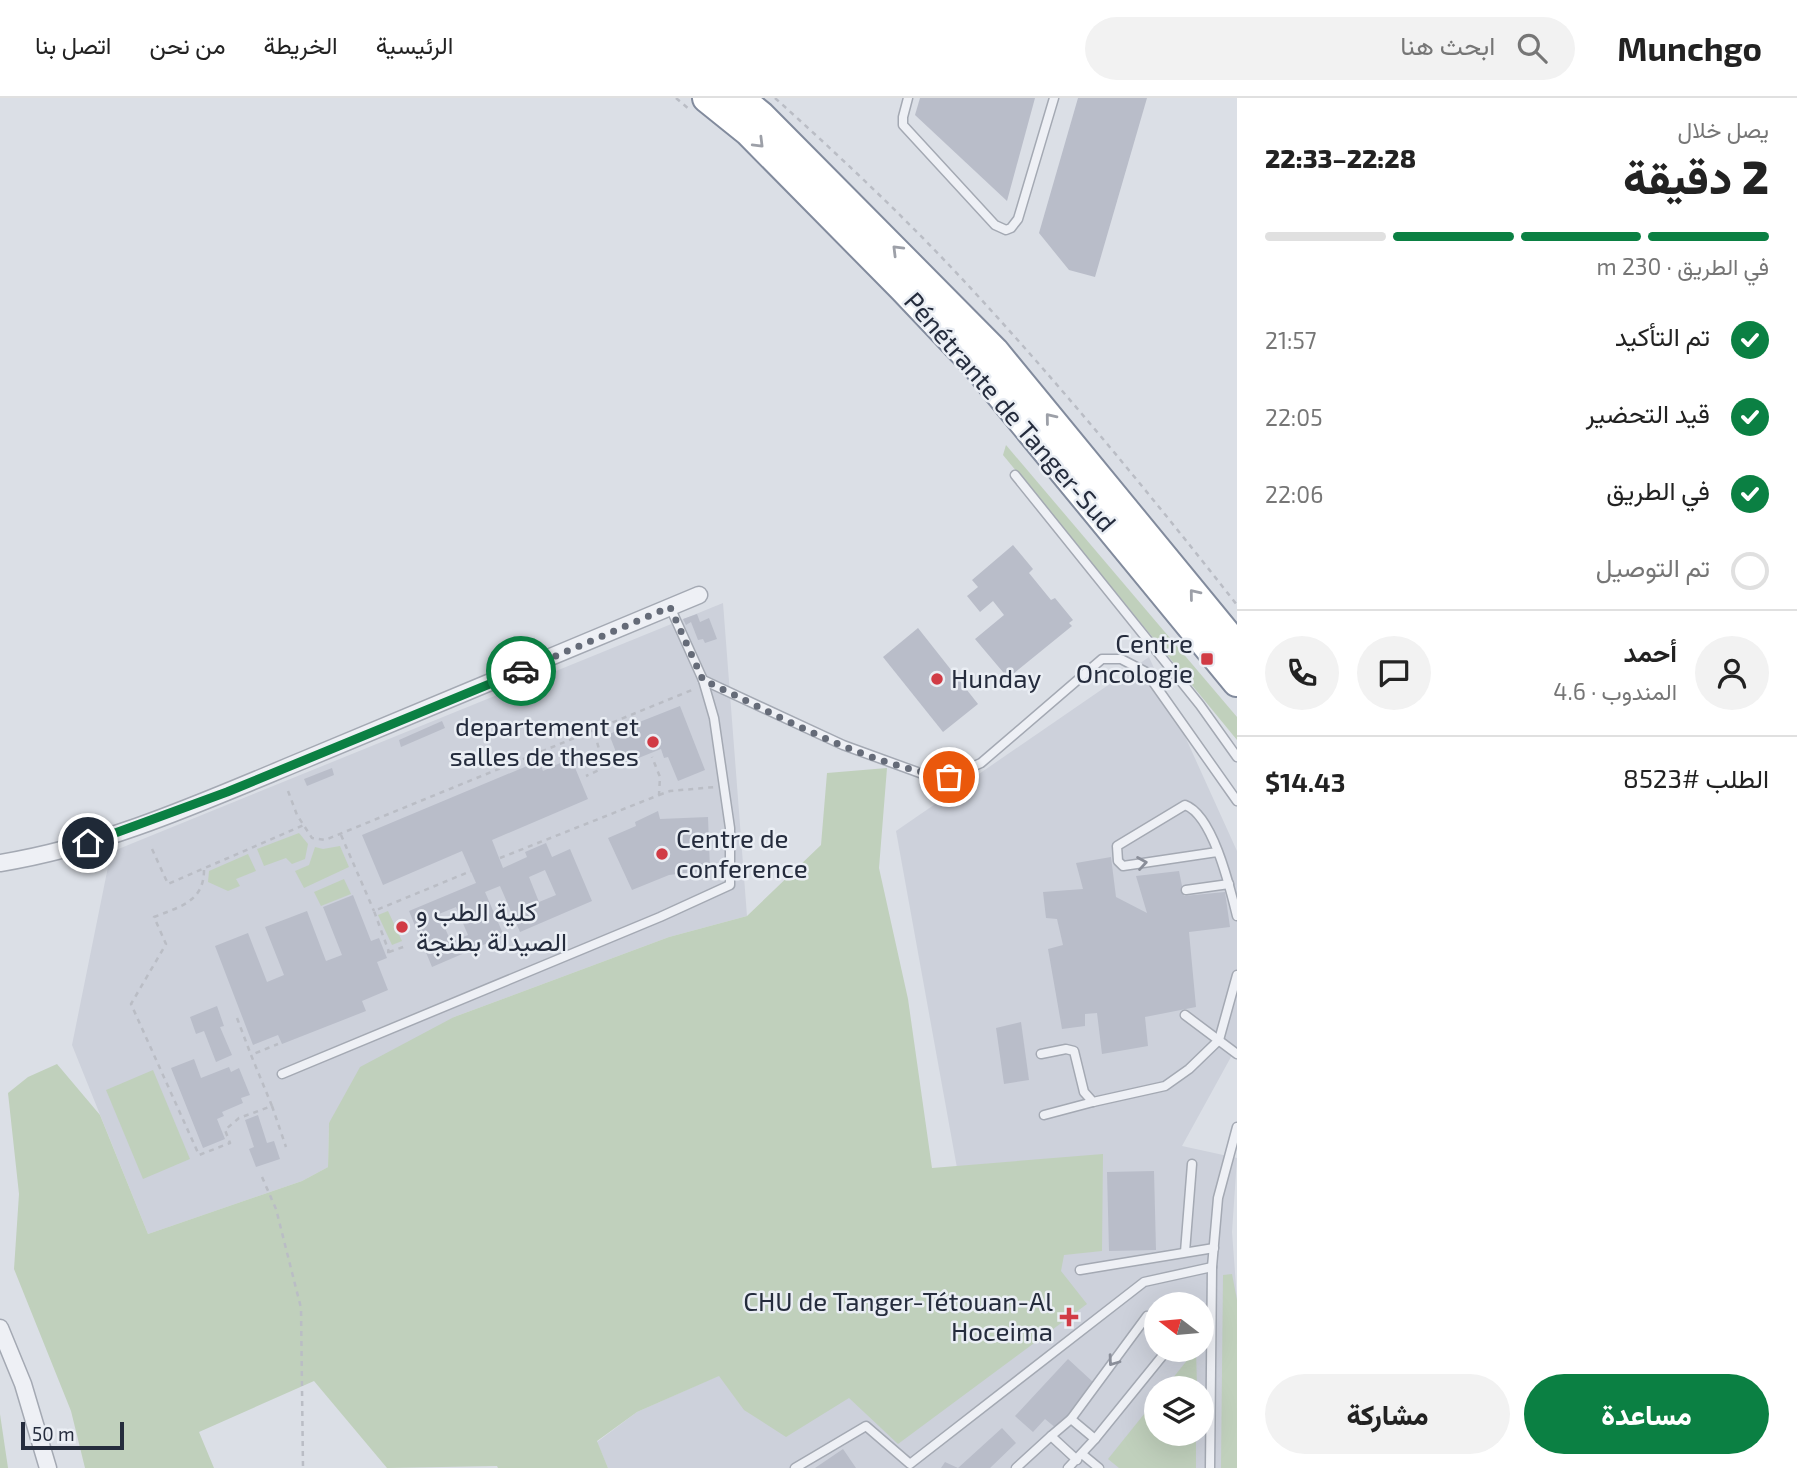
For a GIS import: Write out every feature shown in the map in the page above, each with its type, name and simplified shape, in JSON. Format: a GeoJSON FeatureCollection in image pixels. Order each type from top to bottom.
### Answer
{"type":"FeatureCollection","features":[{"type":"Feature","properties":{"kind":"highway","name":"Pénétrante de Tanger-Sud"},"geometry":{"type":"LineString","coordinates":[[739,98],[836,190],[995,351],[1237,647]]}},
{"type":"Feature","properties":{"kind":"highway","name":"Pénétrante de Tanger-Sud"},"geometry":{"type":"LineString","coordinates":[[701,106],[748,131],[904,288],[978,367],[1237,682]]}},
{"type":"Feature","properties":{"kind":"street"},"geometry":{"type":"LineString","coordinates":[[0,863],[101,839],[227,792],[699,595]]}},
{"type":"Feature","properties":{"kind":"street"},"geometry":{"type":"LineString","coordinates":[[0,1328],[23,1384],[48,1468]]}},
{"type":"Feature","properties":{"kind":"lane"},"geometry":{"type":"LineString","coordinates":[[908,98],[902,117],[903,125],[995,225],[1006,230],[1018,219],[1054,98]]}},
{"type":"Feature","properties":{"kind":"lane"},"geometry":{"type":"LineString","coordinates":[[1015,475],[1200,705],[1237,757]]}},
{"type":"Feature","properties":{"kind":"lane"},"geometry":{"type":"LineString","coordinates":[[282,1074],[660,917],[730,885],[730,828],[714,718],[703,680],[670,607]]}},
{"type":"Feature","properties":{"kind":"lane"},"geometry":{"type":"LineString","coordinates":[[703,680],[843,745],[920,773],[949,777],[981,763],[1102,659],[1121,659],[1146,672],[1237,801]]}},
{"type":"Feature","properties":{"kind":"lane"},"geometry":{"type":"LineString","coordinates":[[1217,852],[1123,866],[1118,861],[1117,846],[1185,805],[1192,807],[1209,829],[1229,884],[1237,916]]}},
{"type":"Feature","properties":{"kind":"lane"},"geometry":{"type":"LineString","coordinates":[[1186,890],[1229,884]]}},
{"type":"Feature","properties":{"kind":"lane"},"geometry":{"type":"LineString","coordinates":[[1044,1115],[1165,1086],[1189,1069],[1219,1040],[1237,975]]}},
{"type":"Feature","properties":{"kind":"lane"},"geometry":{"type":"LineString","coordinates":[[1185,1015],[1237,1054]]}},
{"type":"Feature","properties":{"kind":"lane"},"geometry":{"type":"LineString","coordinates":[[1041,1054],[1066,1049],[1074,1051],[1084,1092],[1093,1102]]}},
{"type":"Feature","properties":{"kind":"lane"},"geometry":{"type":"LineString","coordinates":[[1210,1468],[1212,1267],[1218,1198],[1237,1127]]}},
{"type":"Feature","properties":{"kind":"lane"},"geometry":{"type":"LineString","coordinates":[[1185,1252],[1192,1164]]}},
{"type":"Feature","properties":{"kind":"lane"},"geometry":{"type":"LineString","coordinates":[[1080,1270],[1214,1248]]}},
{"type":"Feature","properties":{"kind":"lane"},"geometry":{"type":"LineString","coordinates":[[794,1468],[866,1426],[911,1464],[1144,1282],[1212,1267]]}},
{"type":"Feature","properties":{"kind":"lane"},"geometry":{"type":"LineString","coordinates":[[1016,1468],[1071,1419],[1144,1320]]}},
{"type":"Feature","properties":{"kind":"lane"},"geometry":{"type":"LineString","coordinates":[[1068,1468],[1157,1362]]}},
{"type":"Feature","properties":{"kind":"lane"},"geometry":{"type":"LineString","coordinates":[[1071,1419],[1095,1439]]}},
{"type":"Feature","properties":{"kind":"lane"},"geometry":{"type":"LineString","coordinates":[[1051,1436],[1098,1468]]}},
{"type":"Feature","properties":{"kind":"path"},"geometry":{"type":"LineString","coordinates":[[676,98],[701,106]]}},
{"type":"Feature","properties":{"kind":"path"},"geometry":{"type":"LineString","coordinates":[[288,791],[297,815],[312,838],[325,841],[692,690]]}},
{"type":"Feature","properties":{"kind":"path"},"geometry":{"type":"LineString","coordinates":[[586,776],[598,769],[602,761],[594,730]]}},
{"type":"Feature","properties":{"kind":"path"},"geometry":{"type":"LineString","coordinates":[[652,757],[660,778],[659,795]]}},
{"type":"Feature","properties":{"kind":"path"},"geometry":{"type":"LineString","coordinates":[[500,858],[670,791],[724,786]]}},
{"type":"Feature","properties":{"kind":"path"},"geometry":{"type":"LineString","coordinates":[[152,849],[168,884],[304,825]]}},
{"type":"Feature","properties":{"kind":"path"},"geometry":{"type":"LineString","coordinates":[[341,835],[388,952],[406,946]]}},
{"type":"Feature","properties":{"kind":"path"},"geometry":{"type":"LineString","coordinates":[[204,870],[204,883],[196,897],[154,917],[166,944],[131,1004],[199,1155],[230,1143],[225,1130],[239,1118],[272,1106]]}},
{"type":"Feature","properties":{"kind":"path"},"geometry":{"type":"LineString","coordinates":[[374,912],[471,871]]}},
{"type":"Feature","properties":{"kind":"path"},"geometry":{"type":"LineString","coordinates":[[237,1018],[286,1147]]}},
{"type":"Feature","properties":{"kind":"path"},"geometry":{"type":"LineString","coordinates":[[251,1055],[278,1044]]}},
{"type":"Feature","properties":{"kind":"path"},"geometry":{"type":"LineString","coordinates":[[262,1177],[276,1209],[301,1308],[303,1468]]}},
{"type":"Feature","properties":{"kind":"shaded area","name":"كلية الطب و الصيدلة بطنجة"},"geometry":{"type":"Polygon","coordinates":[[[723,603],[747,916],[669,937],[454,1017],[329,1123],[328,1167],[302,1181],[148,1234],[72,1045],[111,852],[723,603]]]}},
{"type":"Feature","properties":{"kind":"shaded area"},"geometry":{"type":"Polygon","coordinates":[[[1149,657],[1237,851],[1237,1046],[1182,1146],[1237,1158],[1232,1232],[1237,1299],[1237,1468],[608,1468],[597,1442],[637,1412],[756,1359],[957,1168],[896,831],[1149,657]]]}},
{"type":"Feature","properties":{"kind":"green space"},"geometry":{"type":"Polygon","coordinates":[[[1006,445],[1237,717],[1237,740],[1003,455],[1006,445]]]}},
{"type":"Feature","properties":{"kind":"green space"},"geometry":{"type":"Polygon","coordinates":[[[887,768],[879,868],[908,999],[932,1168],[1103,1154],[1102,1251],[1064,1255],[1061,1271],[1087,1304],[898,1444],[849,1398],[786,1437],[744,1410],[719,1376],[637,1412],[597,1441],[608,1468],[387,1468],[314,1381],[199,1432],[214,1468],[85,1468],[71,1411],[14,1269],[19,1194],[8,1093],[28,1077],[57,1064],[100,1115],[148,1234],[302,1181],[328,1167],[329,1123],[360,1067],[454,1017],[669,937],[747,916],[821,845],[827,773],[887,768]]]}},
{"type":"Feature","properties":{"kind":"green space"},"geometry":{"type":"Polygon","coordinates":[[[299,833],[308,844],[305,859],[292,864],[286,858],[264,866],[257,849],[299,833]]]}},
{"type":"Feature","properties":{"kind":"green space"},"geometry":{"type":"Polygon","coordinates":[[[340,846],[349,867],[304,888],[295,871],[309,865],[315,847],[323,849],[340,846]]]}},
{"type":"Feature","properties":{"kind":"green space"},"geometry":{"type":"Polygon","coordinates":[[[248,854],[256,871],[236,879],[240,886],[228,891],[208,882],[209,871],[248,854]]]}},
{"type":"Feature","properties":{"kind":"green space"},"geometry":{"type":"Polygon","coordinates":[[[344,879],[351,894],[321,906],[314,892],[344,879]]]}},
{"type":"Feature","properties":{"kind":"green space"},"geometry":{"type":"Polygon","coordinates":[[[388,911],[402,941],[392,945],[378,915],[388,911]]]}},
{"type":"Feature","properties":{"kind":"green space"},"geometry":{"type":"Polygon","coordinates":[[[153,1070],[190,1159],[143,1179],[106,1090],[153,1070]]]}},
{"type":"Feature","properties":{"kind":"green space"},"geometry":{"type":"Polygon","coordinates":[[[1232,1274],[1237,1300],[1237,1468],[1221,1468],[1223,1275],[1232,1274]]]}},
{"type":"Feature","properties":{"kind":"green space"},"geometry":{"type":"Polygon","coordinates":[[[1186,1362],[1196,1362],[1197,1376],[1175,1376],[1186,1362]]]}},
{"type":"Feature","properties":{"kind":"green space"},"geometry":{"type":"Polygon","coordinates":[[[0,1414],[8,1468],[0,1468],[0,1414]]]}},
{"type":"Feature","properties":{"kind":"green space"},"geometry":{"type":"Polygon","coordinates":[[[1144,1414],[1144,1446],[1196,1446],[1196,1468],[1119,1468],[1108,1459],[1144,1414]]]}},
{"type":"Feature","properties":{"kind":"building"},"geometry":{"type":"Polygon","coordinates":[[[920,98],[1035,98],[1007,201],[915,115],[920,98]]]}},
{"type":"Feature","properties":{"kind":"building"},"geometry":{"type":"Polygon","coordinates":[[[1078,98],[1147,98],[1095,277],[1069,270],[1039,233],[1078,98]]]}},
{"type":"Feature","properties":{"kind":"building"},"geometry":{"type":"Polygon","coordinates":[[[1013,545],[1033,569],[1029,573],[1051,600],[1055,598],[1073,620],[1069,623],[1072,626],[1008,678],[975,639],[1004,615],[993,601],[980,612],[967,596],[978,587],[972,580],[1013,545]]]}},
{"type":"Feature","properties":{"kind":"building"},"geometry":{"type":"Polygon","coordinates":[[[697,614],[700,622],[709,618],[717,639],[705,643],[703,639],[698,640],[691,622],[686,625],[683,619],[697,614]]]}},
{"type":"Feature","properties":{"kind":"building"},"geometry":{"type":"Polygon","coordinates":[[[918,628],[978,704],[943,732],[883,657],[918,628]]]}},
{"type":"Feature","properties":{"kind":"building","name":"departement et salles de theses"},"geometry":{"type":"Polygon","coordinates":[[[680,706],[705,770],[678,781],[668,757],[664,758],[661,749],[621,765],[609,734],[680,706]]]}},
{"type":"Feature","properties":{"kind":"building"},"geometry":{"type":"Polygon","coordinates":[[[442,721],[445,728],[401,747],[399,740],[442,721]]]}},
{"type":"Feature","properties":{"kind":"building"},"geometry":{"type":"Polygon","coordinates":[[[571,758],[588,799],[492,840],[503,868],[527,857],[525,852],[546,843],[552,857],[570,849],[592,901],[520,932],[500,886],[485,892],[504,936],[432,967],[409,911],[476,883],[462,851],[383,885],[362,835],[539,761],[543,771],[571,758]],[[545,870],[529,877],[539,902],[556,895],[545,870]],[[456,907],[439,914],[451,942],[468,935],[456,907]]]}},
{"type":"Feature","properties":{"kind":"building"},"geometry":{"type":"Polygon","coordinates":[[[332,768],[334,775],[307,786],[304,779],[332,768]]]}},
{"type":"Feature","properties":{"kind":"building","name":"Centre de conference"},"geometry":{"type":"Polygon","coordinates":[[[658,811],[660,819],[708,817],[710,870],[669,875],[632,890],[608,838],[636,826],[635,822],[658,811]]]}},
{"type":"Feature","properties":{"kind":"building"},"geometry":{"type":"Polygon","coordinates":[[[1111,857],[1116,897],[1147,913],[1136,876],[1179,871],[1184,896],[1225,892],[1230,927],[1189,932],[1196,1007],[1145,1017],[1148,1046],[1102,1054],[1097,1013],[1085,1014],[1085,1026],[1062,1029],[1048,949],[1063,945],[1057,919],[1046,918],[1043,892],[1083,889],[1076,863],[1111,857]]]}},
{"type":"Feature","properties":{"kind":"building"},"geometry":{"type":"Polygon","coordinates":[[[353,895],[371,941],[379,938],[387,958],[377,962],[388,990],[362,1001],[366,1011],[282,1044],[278,1035],[253,1045],[215,946],[248,933],[267,982],[284,975],[265,927],[307,911],[326,961],[342,955],[323,907],[353,895]]]}},
{"type":"Feature","properties":{"kind":"building"},"geometry":{"type":"Polygon","coordinates":[[[217,1006],[224,1026],[220,1027],[232,1055],[216,1062],[204,1031],[196,1034],[190,1017],[217,1006]]]}},
{"type":"Feature","properties":{"kind":"building"},"geometry":{"type":"Polygon","coordinates":[[[1021,1022],[1029,1080],[1004,1084],[996,1028],[1021,1022]]]}},
{"type":"Feature","properties":{"kind":"building"},"geometry":{"type":"Polygon","coordinates":[[[194,1059],[201,1078],[229,1067],[231,1072],[239,1068],[250,1095],[241,1098],[243,1103],[222,1112],[224,1116],[217,1119],[225,1139],[203,1148],[171,1068],[194,1059]]]}},
{"type":"Feature","properties":{"kind":"building"},"geometry":{"type":"Polygon","coordinates":[[[258,1115],[267,1143],[274,1141],[280,1159],[256,1167],[249,1149],[254,1147],[245,1120],[258,1115]]]}},
{"type":"Feature","properties":{"kind":"building"},"geometry":{"type":"Polygon","coordinates":[[[1154,1171],[1156,1250],[1109,1251],[1107,1172],[1154,1171]]]}},
{"type":"Feature","properties":{"kind":"building"},"geometry":{"type":"Polygon","coordinates":[[[1068,1359],[1093,1382],[1085,1392],[1088,1395],[1057,1429],[1045,1419],[1033,1432],[1015,1416],[1068,1359]]]}},
{"type":"Feature","properties":{"kind":"building"},"geometry":{"type":"Polygon","coordinates":[[[1002,1428],[1016,1443],[990,1468],[958,1468],[1002,1428]]]}},
{"type":"Feature","properties":{"kind":"building"},"geometry":{"type":"Polygon","coordinates":[[[843,1449],[856,1468],[815,1468],[843,1449]]]}},
{"type":"Feature","properties":{"kind":"building"},"geometry":{"type":"Polygon","coordinates":[[[945,1462],[958,1468],[941,1468],[945,1462]]]}},
{"type":"Feature","properties":{"kind":"way so far"},"geometry":{"type":"LineString","coordinates":[[521,671],[670,607],[703,680],[843,745],[920,773],[949,777]]}},
{"type":"Feature","properties":{"kind":"place","name":"Centre Oncologie"},"geometry":{"type":"Point","coordinates":[1207,659]}},
{"type":"Feature","properties":{"kind":"place","name":"Hunday"},"geometry":{"type":"Point","coordinates":[937,679]}},
{"type":"Feature","properties":{"kind":"place","name":"departement et salles de theses"},"geometry":{"type":"Point","coordinates":[653,742]}},
{"type":"Feature","properties":{"kind":"place","name":"Centre de conference"},"geometry":{"type":"Point","coordinates":[662,854]}},
{"type":"Feature","properties":{"kind":"place","name":"كلية الطب و الصيدلة بطنجة"},"geometry":{"type":"Point","coordinates":[402,927]}},
{"type":"Feature","properties":{"kind":"place","name":"CHU de Tanger-Tétouan-Al Hoceima"},"geometry":{"type":"Point","coordinates":[1069,1317]}},
{"type":"Feature","properties":{"kind":"route"},"geometry":{"type":"LineString","coordinates":[[88,843],[227,792],[521,671]]}}]}
